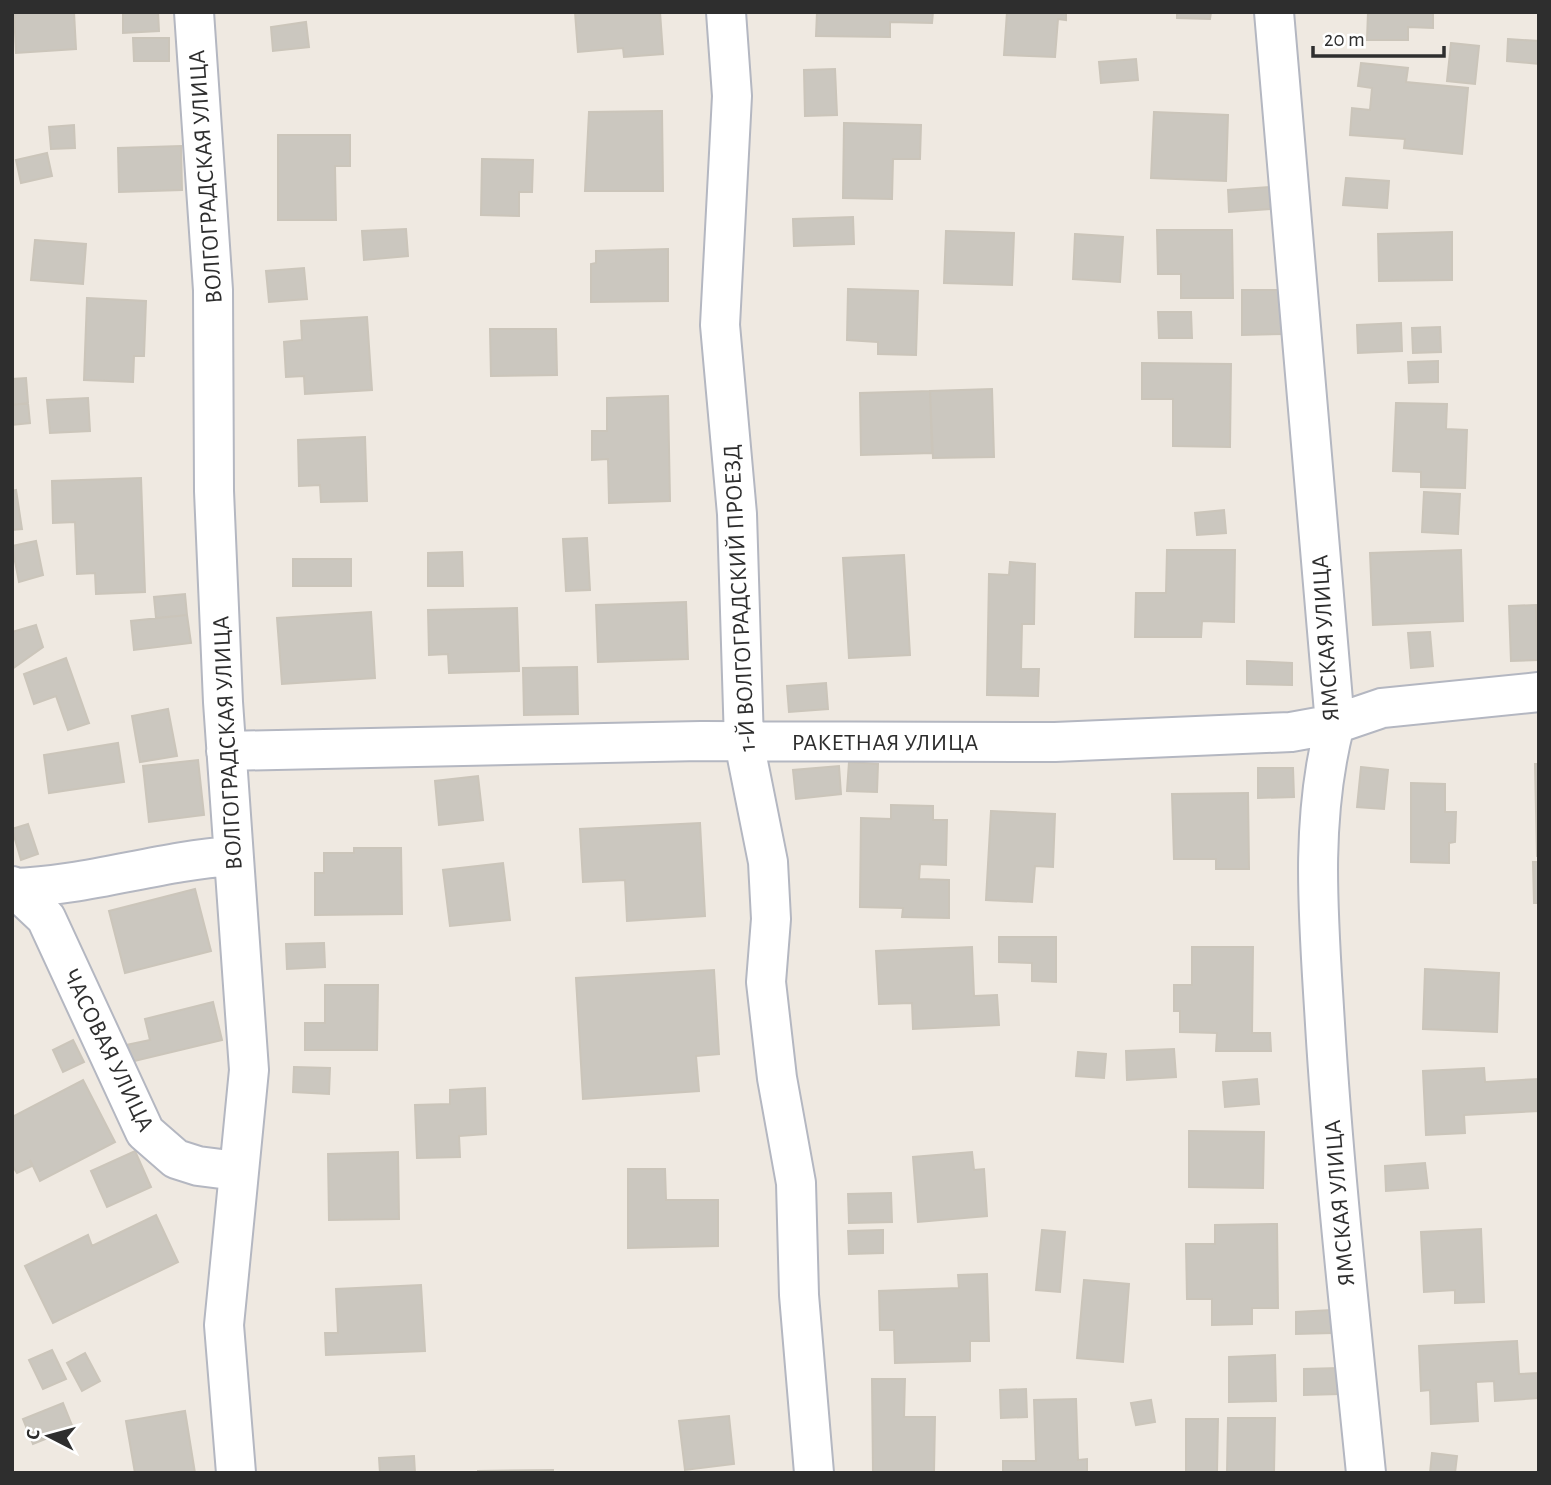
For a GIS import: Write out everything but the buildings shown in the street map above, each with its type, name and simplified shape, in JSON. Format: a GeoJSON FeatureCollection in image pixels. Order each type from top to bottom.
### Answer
{"type":"FeatureCollection","features":[{"type":"Feature","properties":{"kind":"street","name":"ВОЛГОГРАДСКАЯ УЛИЦА"},"geometry":{"type":"LineString","coordinates":[[194,12],[214,290],[214,491],[232,856],[248,1070],[224,1325],[236,1473]]}},
{"type":"Feature","properties":{"kind":"street","name":"1-Й ВОЛГОГРАДСКИЙ ПРОЕЗД"},"geometry":{"type":"LineString","coordinates":[[726,12],[732,96],[720,325],[737,514],[744,742],[768,862],[771,919],[766,982],[777,1078],[796,1183],[799,1295],[814,1473]]}},
{"type":"Feature","properties":{"kind":"street","name":"ЯМСКАЯ УЛИЦА"},"geometry":{"type":"LineString","coordinates":[[1274,12],[1335,724],[1323,767],[1316,837],[1318,911],[1331,1127],[1366,1473]]}},
{"type":"Feature","properties":{"kind":"street","name":"РАКЕТНАЯ УЛИЦА"},"geometry":{"type":"LineString","coordinates":[[226,751],[744,742],[1055,742],[1291,732],[1335,724],[1382,708],[1539,692]]}},
{"type":"Feature","properties":{"kind":"street"},"geometry":{"type":"LineString","coordinates":[[13,887],[53,887],[195,858],[232,856]]}},
{"type":"Feature","properties":{"kind":"street","name":"ЧАСОВАЯ УЛИЦА"},"geometry":{"type":"LineString","coordinates":[[13,887],[46,918],[145,1132],[176,1159],[198,1167],[237,1171]]}}]}
